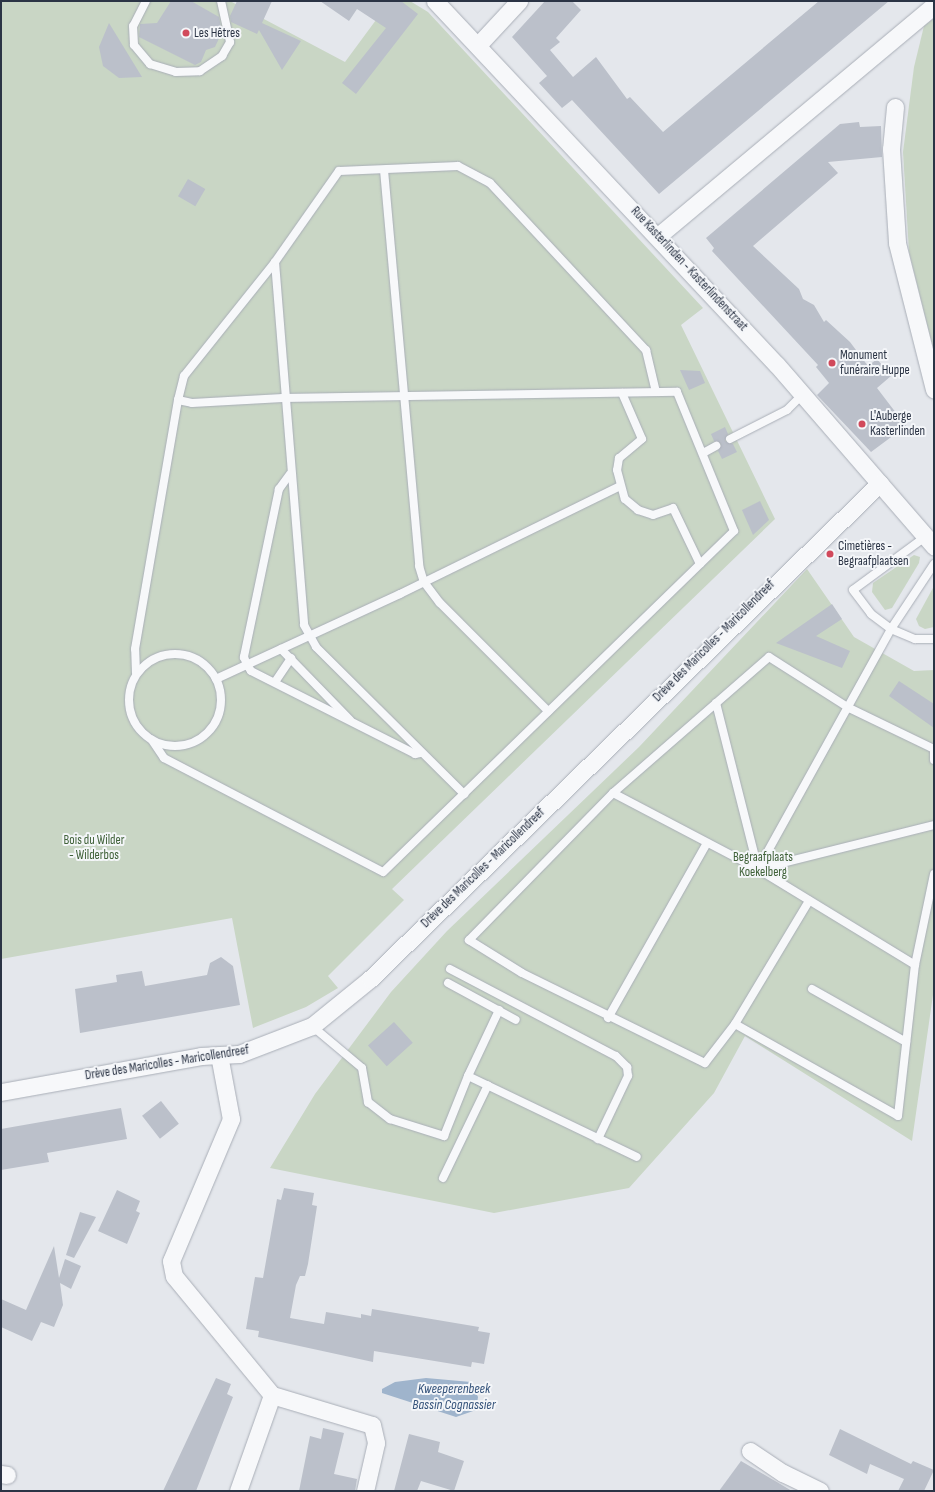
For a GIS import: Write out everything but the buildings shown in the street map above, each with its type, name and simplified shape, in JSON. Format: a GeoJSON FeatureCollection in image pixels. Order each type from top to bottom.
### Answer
{"type":"FeatureCollection","features":[{"type":"Feature","properties":{"kind":"street","name":"Rue Kasterlinden - Kasterlindenstraat"},"geometry":{"type":"LineString","coordinates":[[435,1],[479,44],[803,394],[930,542]]}},
{"type":"Feature","properties":{"kind":"street"},"geometry":{"type":"LineString","coordinates":[[479,44],[520,1]]}},
{"type":"Feature","properties":{"kind":"street"},"geometry":{"type":"LineString","coordinates":[[658,236],[934,5]]}},
{"type":"Feature","properties":{"kind":"street"},"geometry":{"type":"LineString","coordinates":[[895,107],[891,149],[897,243],[934,389]]}},
{"type":"Feature","properties":{"kind":"street","name":"Drève des Maricolles - Maricollendreef"},"geometry":{"type":"LineString","coordinates":[[1,1092],[219,1055],[239,1054],[312,1026],[360,988],[880,483]]}},
{"type":"Feature","properties":{"kind":"street"},"geometry":{"type":"LineString","coordinates":[[219,1055],[231,1119],[171,1261],[174,1276],[272,1395],[372,1425],[376,1443],[364,1491]]}},
{"type":"Feature","properties":{"kind":"street"},"geometry":{"type":"LineString","coordinates":[[238,1491],[272,1395]]}},
{"type":"Feature","properties":{"kind":"street"},"geometry":{"type":"LineString","coordinates":[[750,1451],[783,1474],[820,1491]]}},
{"type":"Feature","properties":{"kind":"lane"},"geometry":{"type":"LineString","coordinates":[[146,1],[133,26],[134,45],[150,64],[176,72],[200,71],[222,56],[230,42],[221,1]]}},
{"type":"Feature","properties":{"kind":"lane"},"geometry":{"type":"LineString","coordinates":[[178,400],[192,403],[283,398],[677,392],[704,452],[734,531],[383,872],[164,758],[152,740],[131,715],[129,699],[136,673],[135,649],[178,400],[184,376],[274,262],[338,171],[458,166],[490,183],[646,350],[656,392]]}},
{"type":"Feature","properties":{"kind":"lane"},"geometry":{"type":"LineString","coordinates":[[384,170],[402,396],[419,566],[424,582],[440,603],[548,711]]}},
{"type":"Feature","properties":{"kind":"lane"},"geometry":{"type":"LineString","coordinates":[[274,262],[283,398],[304,625],[309,636],[420,753],[464,794]]}},
{"type":"Feature","properties":{"kind":"lane"},"geometry":{"type":"LineString","coordinates":[[622,393],[642,439],[619,458],[620,486],[625,499],[638,510],[653,515],[673,508],[700,564]]}},
{"type":"Feature","properties":{"kind":"lane"},"geometry":{"type":"LineString","coordinates":[[730,439],[787,410],[803,394]]}},
{"type":"Feature","properties":{"kind":"lane"},"geometry":{"type":"LineString","coordinates":[[704,452],[716,446]]}},
{"type":"Feature","properties":{"kind":"lane"},"geometry":{"type":"LineString","coordinates":[[290,474],[280,489],[244,657],[247,665],[275,682],[352,722],[415,754],[420,753]]}},
{"type":"Feature","properties":{"kind":"lane"},"geometry":{"type":"LineString","coordinates":[[216,679],[424,582],[620,486]]}},
{"type":"Feature","properties":{"kind":"lane"},"geometry":{"type":"LineString","coordinates":[[930,542],[853,590],[871,614],[891,629],[915,639],[934,639]]}},
{"type":"Feature","properties":{"kind":"lane"},"geometry":{"type":"LineString","coordinates":[[758,870],[849,708],[891,629],[934,564]]}},
{"type":"Feature","properties":{"kind":"lane"},"geometry":{"type":"LineString","coordinates":[[281,649],[352,722]]}},
{"type":"Feature","properties":{"kind":"lane"},"geometry":{"type":"LineString","coordinates":[[136,673],[154,658],[174,653],[199,659],[216,679],[221,708],[208,732],[184,745],[152,740]]}},
{"type":"Feature","properties":{"kind":"lane"},"geometry":{"type":"LineString","coordinates":[[809,901],[735,1024],[705,1063],[608,1018],[522,973],[469,940],[613,793],[769,657],[849,708],[934,749],[934,760]]}},
{"type":"Feature","properties":{"kind":"lane"},"geometry":{"type":"LineString","coordinates":[[275,682],[291,658]]}},
{"type":"Feature","properties":{"kind":"lane"},"geometry":{"type":"LineString","coordinates":[[716,703],[758,870]]}},
{"type":"Feature","properties":{"kind":"lane"},"geometry":{"type":"LineString","coordinates":[[613,793],[758,870],[915,965]]}},
{"type":"Feature","properties":{"kind":"lane"},"geometry":{"type":"LineString","coordinates":[[758,870],[934,825]]}},
{"type":"Feature","properties":{"kind":"lane"},"geometry":{"type":"LineString","coordinates":[[608,1018],[707,843]]}},
{"type":"Feature","properties":{"kind":"lane"},"geometry":{"type":"LineString","coordinates":[[735,1024],[898,1116],[915,965],[934,874]]}},
{"type":"Feature","properties":{"kind":"lane"},"geometry":{"type":"LineString","coordinates":[[450,969],[616,1056],[627,1066],[628,1076],[598,1139]]}},
{"type":"Feature","properties":{"kind":"lane"},"geometry":{"type":"LineString","coordinates":[[448,983],[516,1020]]}},
{"type":"Feature","properties":{"kind":"lane"},"geometry":{"type":"LineString","coordinates":[[812,989],[906,1042]]}},
{"type":"Feature","properties":{"kind":"lane"},"geometry":{"type":"LineString","coordinates":[[312,1026],[362,1068],[368,1102],[390,1120],[444,1136],[468,1076],[499,1010]]}},
{"type":"Feature","properties":{"kind":"lane"},"geometry":{"type":"LineString","coordinates":[[468,1076],[637,1157]]}},
{"type":"Feature","properties":{"kind":"lane"},"geometry":{"type":"LineString","coordinates":[[443,1178],[488,1085]]}},
{"type":"Feature","properties":{"kind":"green space","name":"Bois du Wilder - Wilderbos"},"geometry":{"type":"Polygon","coordinates":[[[1,1],[230,1],[345,62],[390,1],[410,1],[428,12],[703,308],[681,325],[775,519],[392,889],[404,900],[328,976],[338,988],[306,1007],[253,1028],[232,918],[1,959],[1,1]]]}},
{"type":"Feature","properties":{"kind":"green space"},"geometry":{"type":"Polygon","coordinates":[[[934,18],[934,352],[909,252],[903,152],[914,67],[924,26],[934,18]]]}},
{"type":"Feature","properties":{"kind":"green space"},"geometry":{"type":"Polygon","coordinates":[[[914,555],[920,557],[919,563],[892,608],[885,610],[872,592],[873,583],[914,555]]]}},
{"type":"Feature","properties":{"kind":"green space","name":"Begraafplaats Koekelberg"},"geometry":{"type":"Polygon","coordinates":[[[807,569],[854,637],[914,671],[934,670],[934,988],[912,1141],[745,1036],[714,1093],[629,1188],[494,1213],[270,1168],[315,1094],[391,992],[447,931],[639,747],[807,569]]]}},
{"type":"Feature","properties":{"kind":"green space"},"geometry":{"type":"Polygon","coordinates":[[[934,586],[934,627],[925,629],[919,626],[916,619],[934,586]]]}},
{"type":"Feature","properties":{"kind":"water","name":"Kweeperenbeek Bassin Cognassier"},"geometry":{"type":"Polygon","coordinates":[[[426,1378],[471,1382],[478,1397],[476,1410],[456,1417],[382,1393],[382,1389],[395,1382],[426,1378]]]}},
{"type":"Feature","properties":{"kind":"place","name":"Les Hêtres"},"geometry":{"type":"Point","coordinates":[186,33]}},
{"type":"Feature","properties":{"kind":"place","name":"Monument funéraire Huppe"},"geometry":{"type":"Point","coordinates":[832,363]}},
{"type":"Feature","properties":{"kind":"place","name":"L'Auberge Kasterlinden"},"geometry":{"type":"Point","coordinates":[862,424]}},
{"type":"Feature","properties":{"kind":"place","name":"Cimetières - Begraafplaatsen"},"geometry":{"type":"Point","coordinates":[830,554]}}]}
